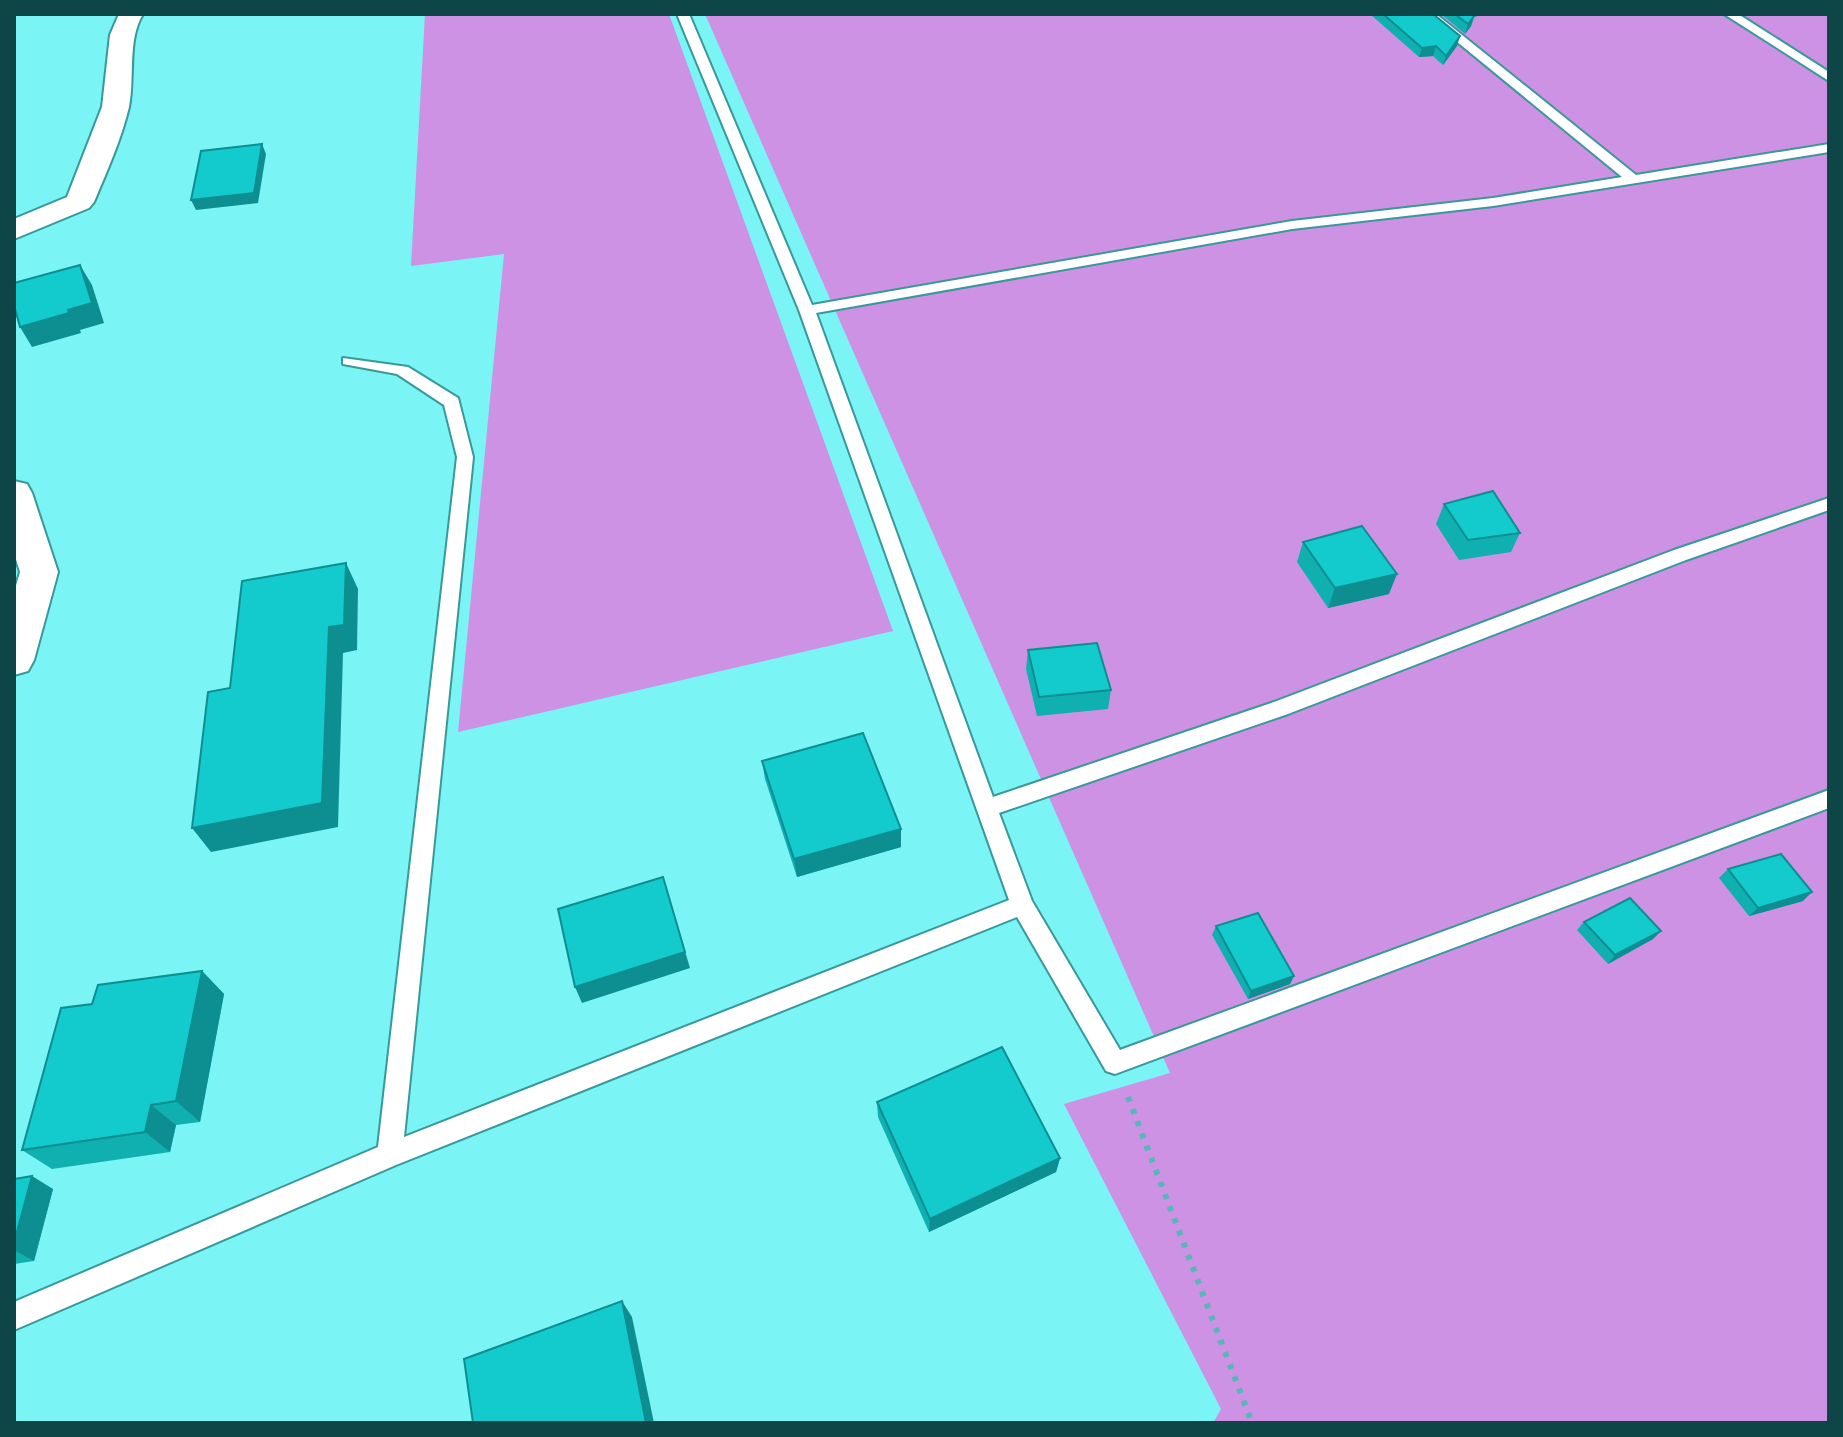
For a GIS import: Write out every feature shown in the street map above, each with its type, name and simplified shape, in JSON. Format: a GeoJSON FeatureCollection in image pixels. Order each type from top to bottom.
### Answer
{"type":"FeatureCollection","features":[{"type":"Feature","properties":{"kind":"street"},"geometry":{"type":"LineString","coordinates":[[14,230],[79,202],[113,124],[121,73],[121,27],[131,14]]}},
{"type":"Feature","properties":{"kind":"street"},"geometry":{"type":"LineString","coordinates":[[14,493],[39,572],[14,660]]}},
{"type":"Feature","properties":{"kind":"lane"},"geometry":{"type":"LineString","coordinates":[[683,14],[807,310],[1022,905],[1115,1063],[1829,799]]}},
{"type":"Feature","properties":{"kind":"lane"},"geometry":{"type":"LineString","coordinates":[[1429,14],[1634,180]]}},
{"type":"Feature","properties":{"kind":"lane"},"geometry":{"type":"LineString","coordinates":[[1730,14],[1829,77]]}},
{"type":"Feature","properties":{"kind":"lane"},"geometry":{"type":"LineString","coordinates":[[807,310],[1292,225],[1493,202],[1829,148]]}},
{"type":"Feature","properties":{"kind":"lane"},"geometry":{"type":"LineString","coordinates":[[349,361],[402,370],[452,402],[465,457],[390,1155]]}},
{"type":"Feature","properties":{"kind":"lane"},"geometry":{"type":"LineString","coordinates":[[987,808],[1281,708],[1680,555],[1829,504]]}},
{"type":"Feature","properties":{"kind":"lane"},"geometry":{"type":"LineString","coordinates":[[14,1316],[390,1155],[1022,905]]}},
{"type":"Feature","properties":{"kind":"path"},"geometry":{"type":"LineString","coordinates":[[1115,1063],[1252,1423]]}},
{"type":"Feature","properties":{"kind":"shaded area"},"geometry":{"type":"Polygon","coordinates":[[[425,14],[669,14],[893,631],[458,732],[504,254],[411,266],[425,14]]]}},
{"type":"Feature","properties":{"kind":"shaded area"},"geometry":{"type":"Polygon","coordinates":[[[705,14],[1829,14],[1829,1423],[1213,1423],[1221,1409],[1064,1104],[1170,1073],[705,14]]]}},
{"type":"Feature","properties":{"kind":"building"},"geometry":{"type":"Polygon","coordinates":[[[1383,14],[1433,14],[1460,36],[1446,56],[1436,46],[1422,48],[1383,14]]]}},
{"type":"Feature","properties":{"kind":"building"},"geometry":{"type":"Polygon","coordinates":[[[1455,14],[1471,14],[1474,16],[1468,24],[1455,14]]]}},
{"type":"Feature","properties":{"kind":"building"},"geometry":{"type":"Polygon","coordinates":[[[262,144],[254,193],[191,200],[201,151],[262,144]]]}},
{"type":"Feature","properties":{"kind":"building"},"geometry":{"type":"Polygon","coordinates":[[[80,265],[92,303],[20,327],[14,305],[14,283],[80,265]]]}},
{"type":"Feature","properties":{"kind":"building"},"geometry":{"type":"Polygon","coordinates":[[[1493,491],[1520,533],[1468,540],[1444,504],[1493,491]]]}},
{"type":"Feature","properties":{"kind":"building"},"geometry":{"type":"Polygon","coordinates":[[[1362,526],[1397,574],[1335,588],[1303,542],[1362,526]]]}},
{"type":"Feature","properties":{"kind":"building"},"geometry":{"type":"Polygon","coordinates":[[[346,563],[344,625],[329,627],[322,803],[192,828],[208,692],[230,688],[242,581],[346,563]]]}},
{"type":"Feature","properties":{"kind":"building"},"geometry":{"type":"Polygon","coordinates":[[[1097,643],[1111,690],[1039,697],[1028,650],[1097,643]]]}},
{"type":"Feature","properties":{"kind":"building"},"geometry":{"type":"Polygon","coordinates":[[[863,733],[901,829],[794,859],[762,761],[863,733]]]}},
{"type":"Feature","properties":{"kind":"building"},"geometry":{"type":"Polygon","coordinates":[[[1781,854],[1812,892],[1758,908],[1728,869],[1781,854]]]}},
{"type":"Feature","properties":{"kind":"building"},"geometry":{"type":"Polygon","coordinates":[[[663,877],[685,952],[575,987],[558,909],[663,877]]]}},
{"type":"Feature","properties":{"kind":"building"},"geometry":{"type":"Polygon","coordinates":[[[1630,898],[1661,931],[1615,955],[1584,922],[1630,898]]]}},
{"type":"Feature","properties":{"kind":"building"},"geometry":{"type":"Polygon","coordinates":[[[1258,913],[1294,976],[1251,991],[1216,926],[1258,913]]]}},
{"type":"Feature","properties":{"kind":"building"},"geometry":{"type":"Polygon","coordinates":[[[202,971],[176,1101],[151,1105],[145,1132],[22,1150],[61,1008],[92,1004],[98,985],[202,971]]]}},
{"type":"Feature","properties":{"kind":"building"},"geometry":{"type":"Polygon","coordinates":[[[1002,1047],[1060,1158],[930,1219],[877,1102],[1002,1047]]]}},
{"type":"Feature","properties":{"kind":"building"},"geometry":{"type":"Polygon","coordinates":[[[32,1176],[14,1243],[14,1179],[32,1176]]]}},
{"type":"Feature","properties":{"kind":"building"},"geometry":{"type":"Polygon","coordinates":[[[622,1301],[646,1423],[473,1423],[464,1359],[622,1301]]]}}]}
